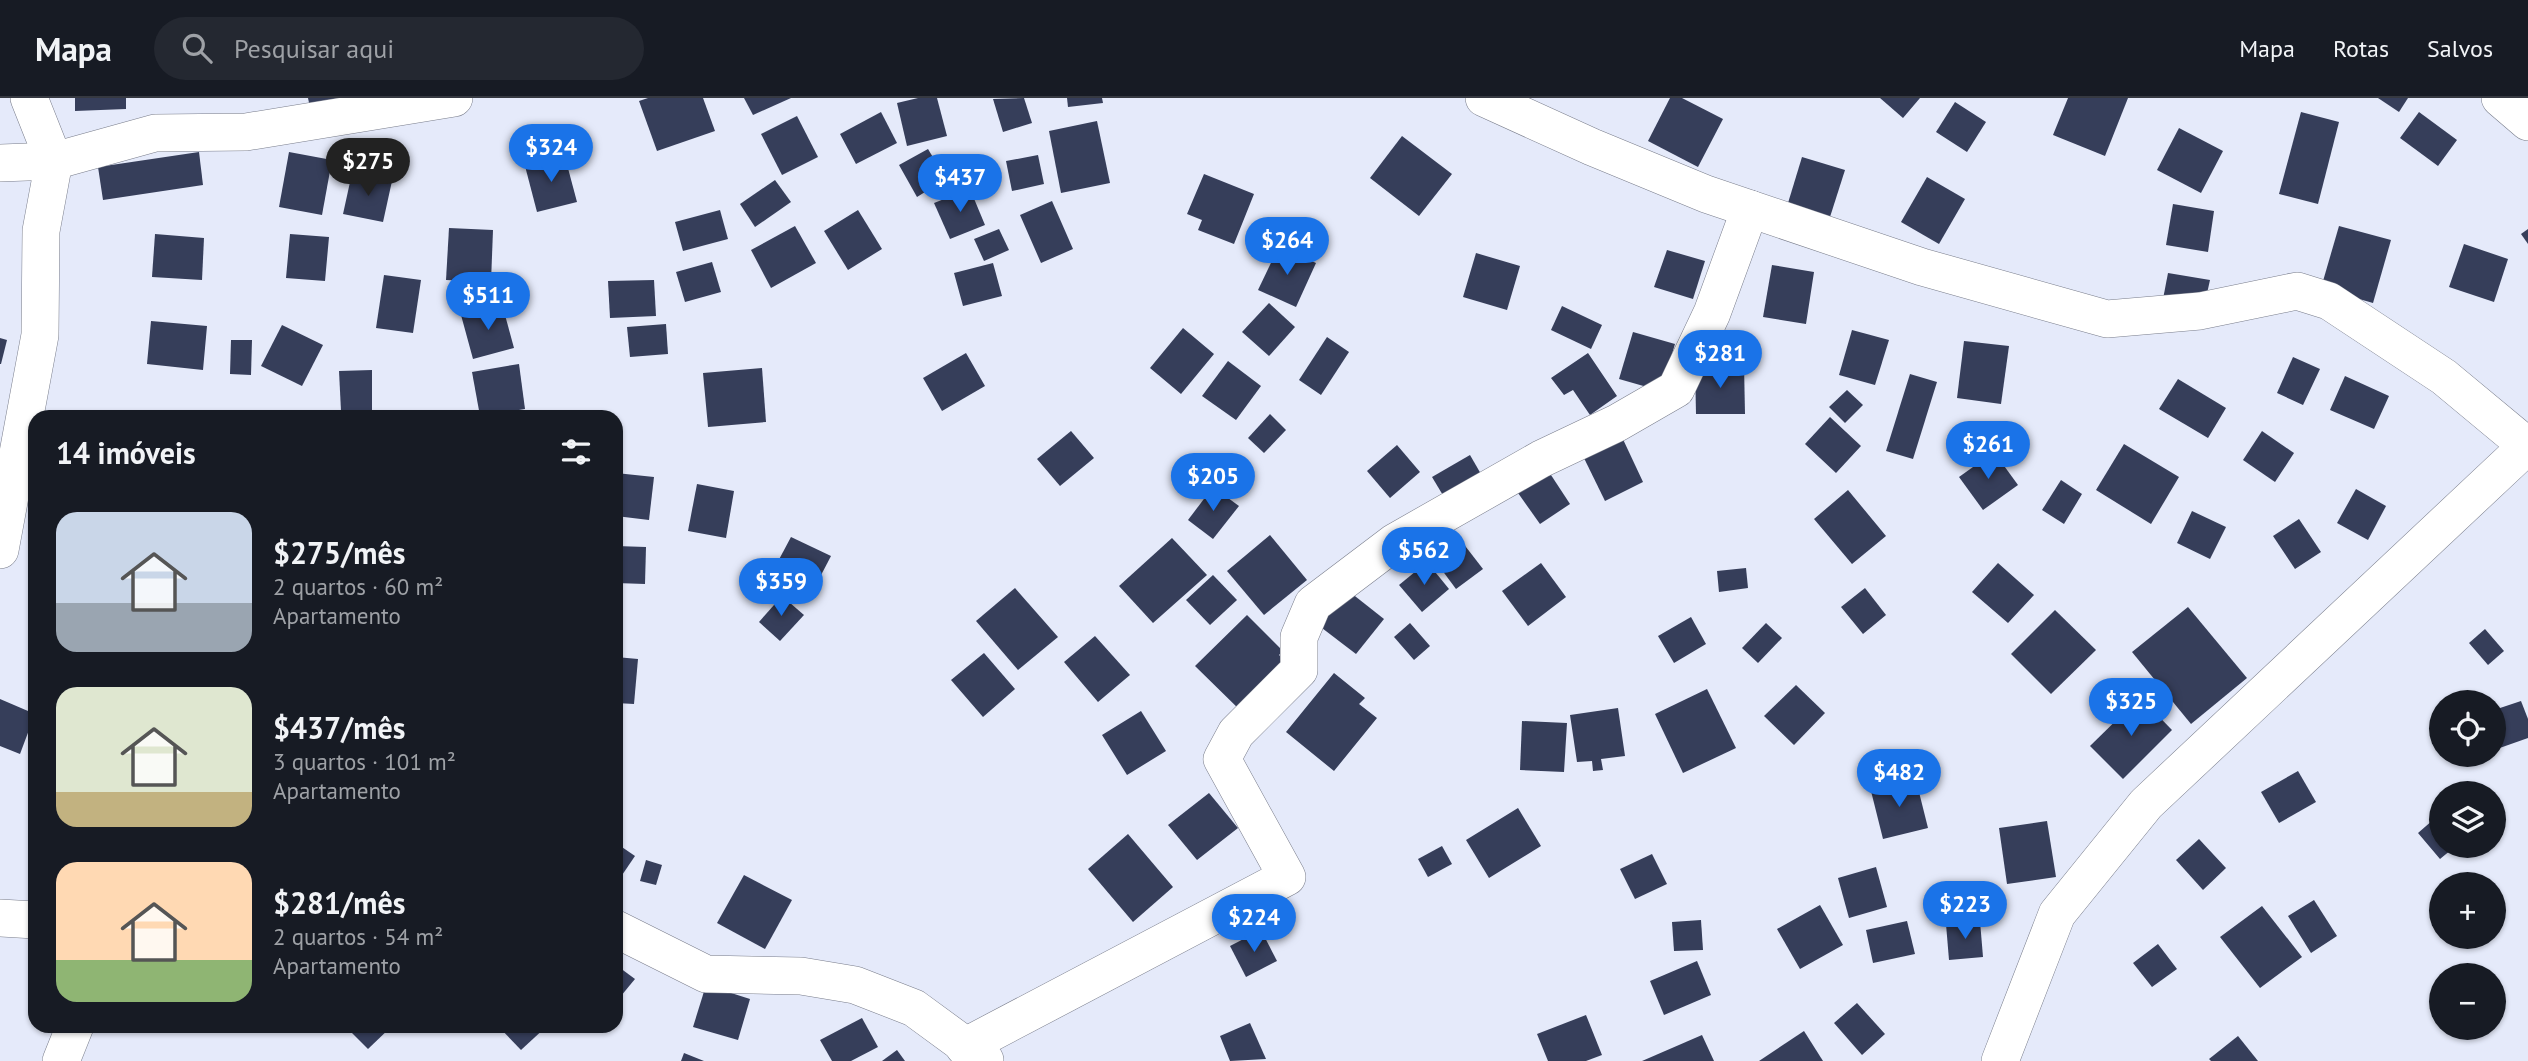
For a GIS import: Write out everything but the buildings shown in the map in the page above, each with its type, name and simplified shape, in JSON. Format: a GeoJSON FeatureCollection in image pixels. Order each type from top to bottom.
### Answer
{"type":"FeatureCollection","features":[{"type":"Feature","properties":{"kind":"street"},"geometry":{"type":"LineString","coordinates":[[0,550],[40,335],[41,231],[54,161],[29,98]]}},
{"type":"Feature","properties":{"kind":"street"},"geometry":{"type":"LineString","coordinates":[[0,163],[54,161],[155,133],[246,132],[454,98]]}},
{"type":"Feature","properties":{"kind":"street"},"geometry":{"type":"LineString","coordinates":[[1484,98],[1592,147],[1706,194],[1922,267],[2107,319],[2200,311],[2297,291],[2329,301],[2444,377],[2528,445],[2146,804],[2057,914],[2000,1061]]}},
{"type":"Feature","properties":{"kind":"street"},"geometry":{"type":"LineString","coordinates":[[2500,98],[2528,122]]}},
{"type":"Feature","properties":{"kind":"street"},"geometry":{"type":"LineString","coordinates":[[623,932],[706,974],[801,976],[855,985],[914,1008],[975,1054],[1287,877],[1222,759],[1236,733],[1299,670],[1299,637],[1313,604],[1395,542],[1541,459],[1617,423],[1676,390],[1712,313],[1750,209]]}},
{"type":"Feature","properties":{"kind":"street"},"geometry":{"type":"LineString","coordinates":[[0,918],[28,920]]}},
{"type":"Feature","properties":{"kind":"street"},"geometry":{"type":"LineString","coordinates":[[61,1061],[72,1033]]}}]}
